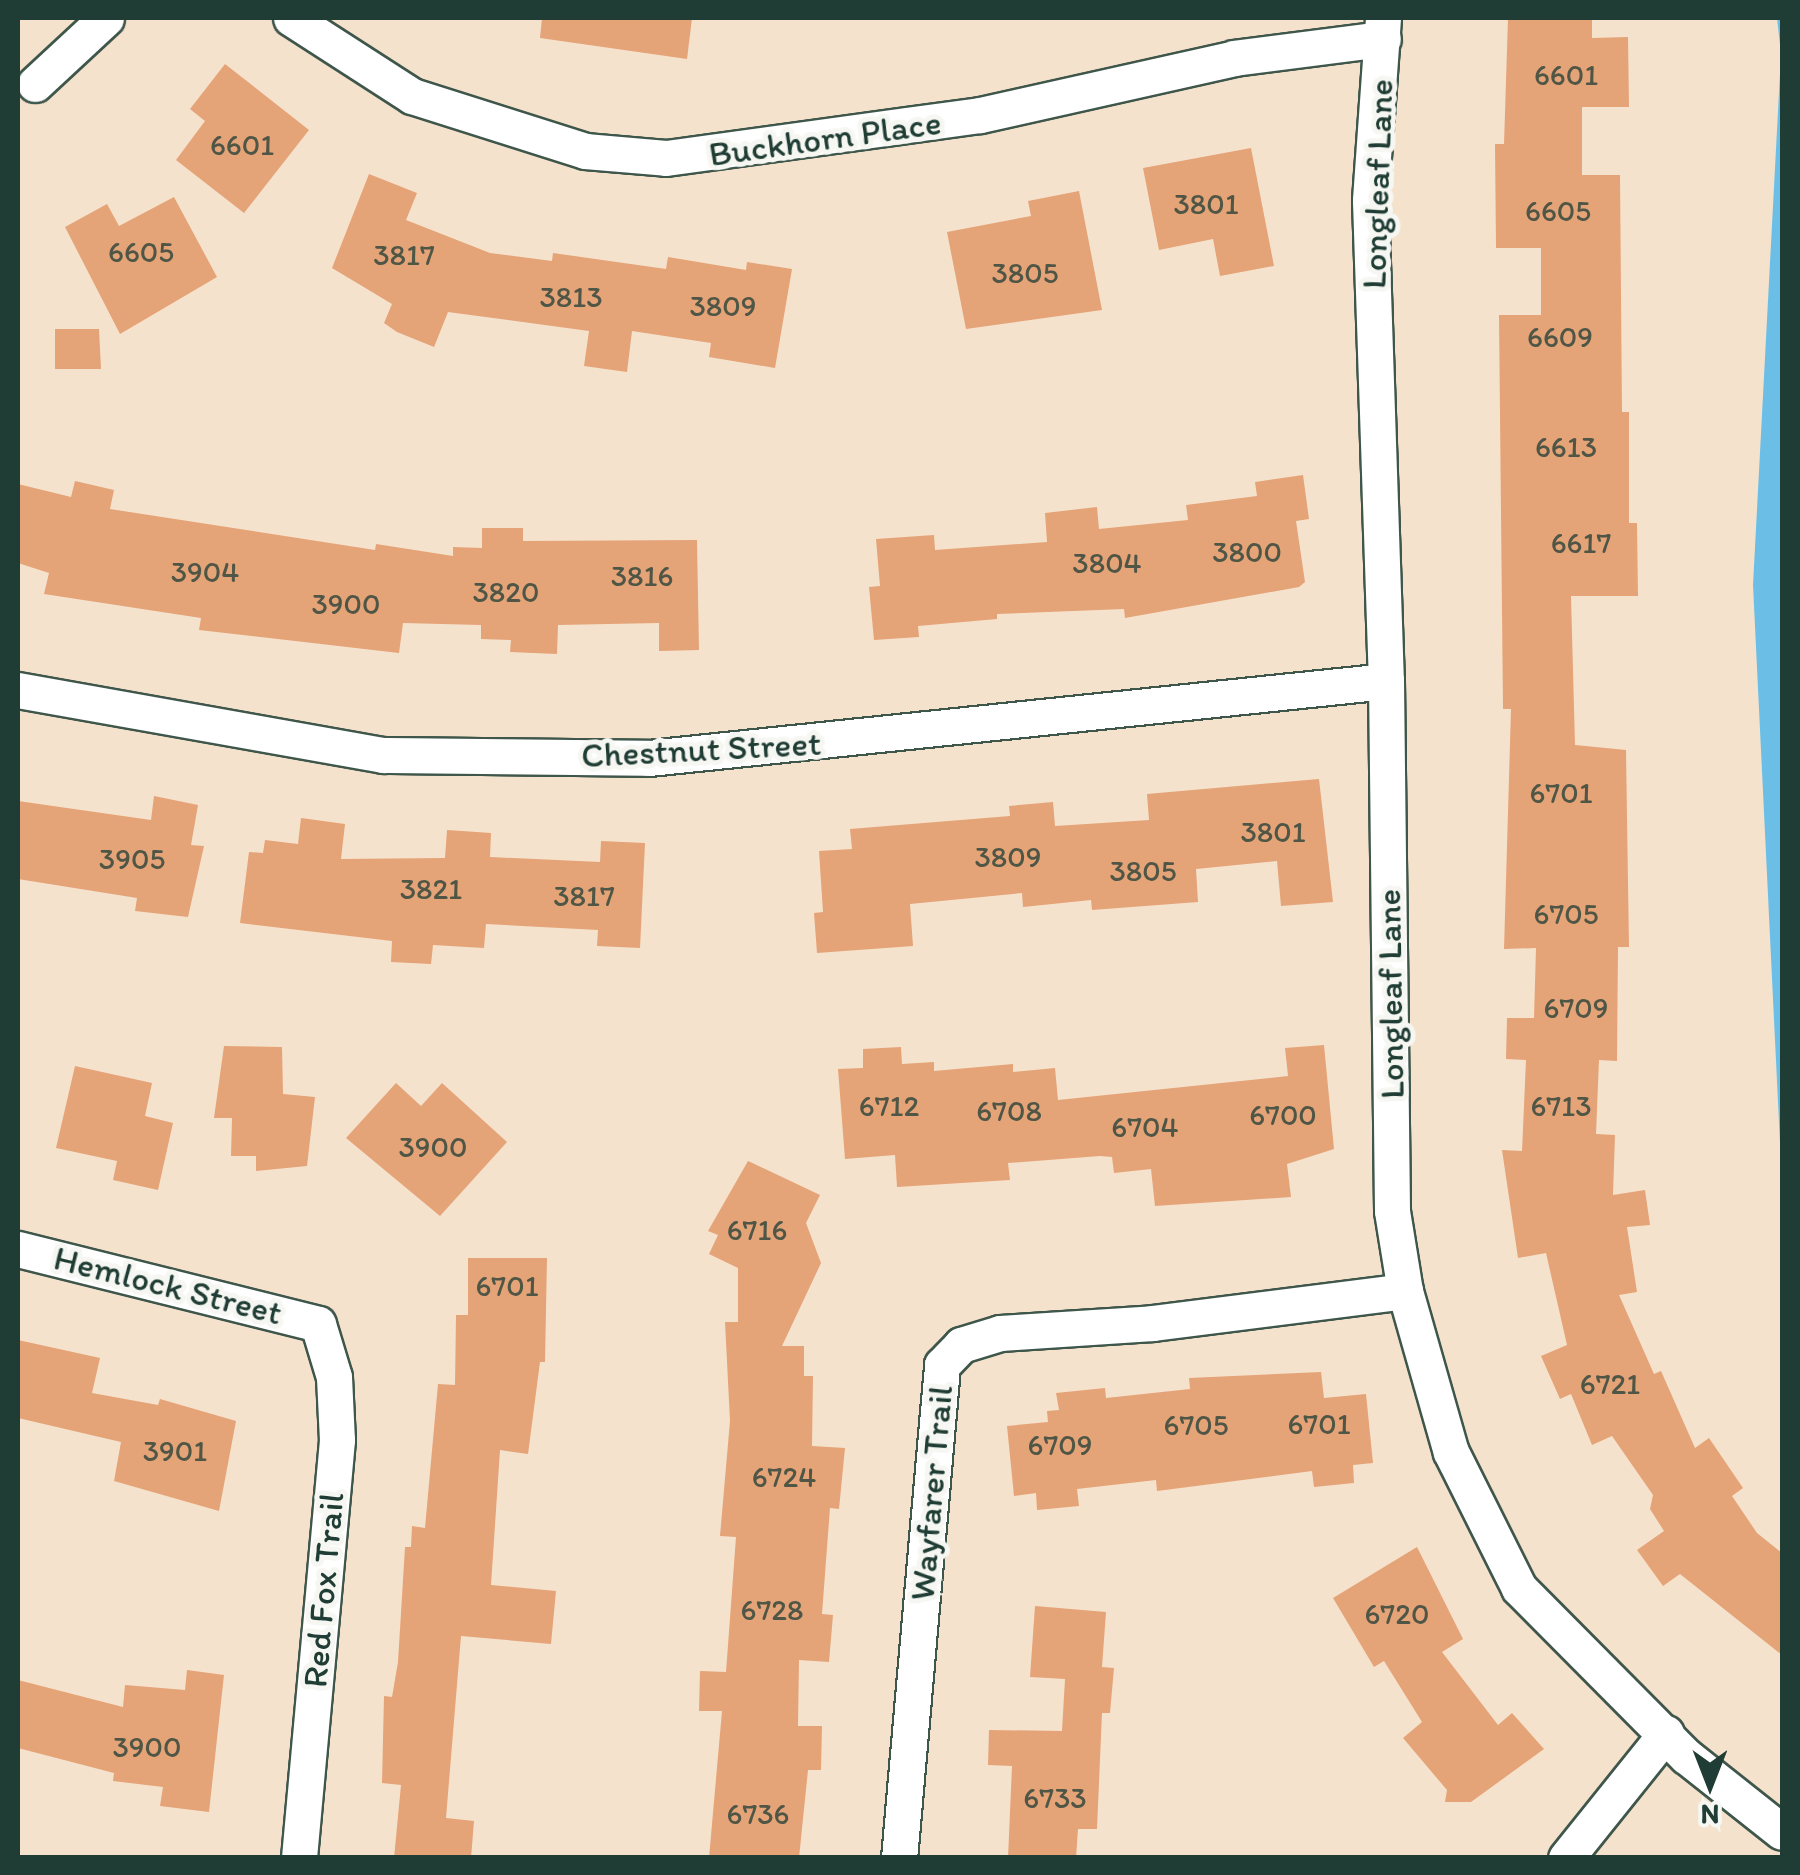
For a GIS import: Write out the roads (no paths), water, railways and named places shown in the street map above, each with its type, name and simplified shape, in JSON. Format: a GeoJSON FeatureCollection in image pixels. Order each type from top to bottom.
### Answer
{"type":"FeatureCollection","features":[{"type":"Feature","properties":{"kind":"street"},"geometry":{"type":"LineString","coordinates":[[35,84],[106,18]]}},
{"type":"Feature","properties":{"kind":"street","name":"Buckhorn Place"},"geometry":{"type":"LineString","coordinates":[[291,18],[412,96],[566,147],[666,158],[980,116],[1383,28]]}},
{"type":"Feature","properties":{"kind":"street","name":"Longleaf Lane"},"geometry":{"type":"LineString","coordinates":[[1383,28],[1370,200],[1386,681],[1392,1210],[1406,1291],[1451,1452],[1519,1588],[1666,1733],[1782,1832]]}},
{"type":"Feature","properties":{"kind":"street","name":"Chestnut Street"},"geometry":{"type":"LineString","coordinates":[[18,690],[383,755],[649,758],[1386,681]]}},
{"type":"Feature","properties":{"kind":"street","name":"Hemlock Street"},"geometry":{"type":"LineString","coordinates":[[18,1248],[318,1324]]}},
{"type":"Feature","properties":{"kind":"street","name":"Wayfarer Trail"},"geometry":{"type":"LineString","coordinates":[[899,1858],[942,1364],[962,1345],[1000,1333],[1153,1323],[1406,1291]]}},
{"type":"Feature","properties":{"kind":"street","name":"Red Fox Trail"},"geometry":{"type":"LineString","coordinates":[[299,1858],[337,1440],[334,1376],[318,1324]]}},
{"type":"Feature","properties":{"kind":"street"},"geometry":{"type":"LineString","coordinates":[[1566,1858],[1666,1733]]}},
{"type":"Feature","properties":{"kind":"water"},"geometry":{"type":"Polygon","coordinates":[[[1777,18],[1782,18],[1782,1185],[1753,585],[1781,54],[1777,18]]]}}]}
